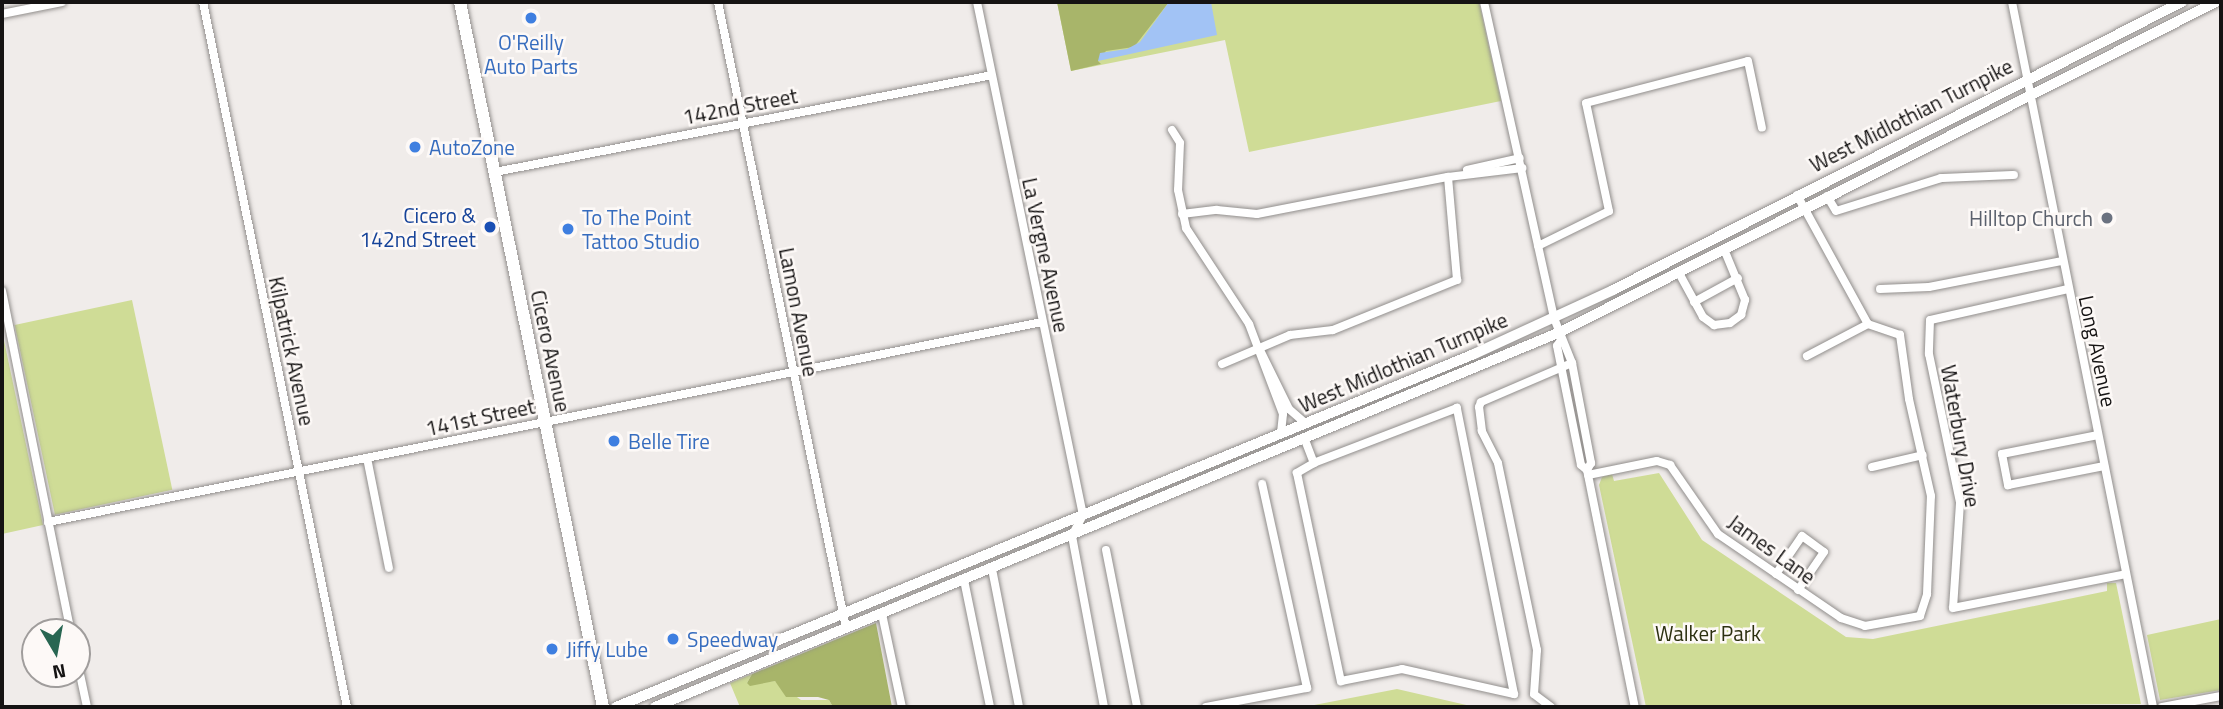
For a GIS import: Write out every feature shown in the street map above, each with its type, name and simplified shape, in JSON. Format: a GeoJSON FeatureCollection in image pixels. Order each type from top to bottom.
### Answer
{"type":"FeatureCollection","features":[{"type":"Feature","properties":{"kind":"main road","name":"Cicero Avenue"},"geometry":{"type":"LineString","coordinates":[[460,2],[603,707]]}},
{"type":"Feature","properties":{"kind":"main road","name":"West Midlothian Turnpike"},"geometry":{"type":"LineString","coordinates":[[615,707],[1554,318],[2027,77],[2182,2]]}},
{"type":"Feature","properties":{"kind":"main road","name":"West Midlothian Turnpike"},"geometry":{"type":"LineString","coordinates":[[655,707],[1560,337],[1827,196],[2216,2]]}},
{"type":"Feature","properties":{"kind":"main road"},"geometry":{"type":"LineString","coordinates":[[1293,428],[1305,440]]}},
{"type":"Feature","properties":{"kind":"street"},"geometry":{"type":"LineString","coordinates":[[2,14],[62,2]]}},
{"type":"Feature","properties":{"kind":"street","name":"Kilpatrick Avenue"},"geometry":{"type":"LineString","coordinates":[[203,2],[348,707]]}},
{"type":"Feature","properties":{"kind":"street","name":"Lamon Avenue"},"geometry":{"type":"LineString","coordinates":[[718,2],[846,628]]}},
{"type":"Feature","properties":{"kind":"street","name":"La Vergne Avenue"},"geometry":{"type":"LineString","coordinates":[[977,2],[1083,515]]}},
{"type":"Feature","properties":{"kind":"street"},"geometry":{"type":"LineString","coordinates":[[1484,2],[1554,318],[1560,337],[1567,343],[1572,363],[1591,463],[1587,472]]}},
{"type":"Feature","properties":{"kind":"street","name":"Long Avenue"},"geometry":{"type":"LineString","coordinates":[[2012,2],[2028,95],[2153,707]]}},
{"type":"Feature","properties":{"kind":"street"},"geometry":{"type":"LineString","coordinates":[[1538,246],[1609,211],[1586,103],[1748,61],[1762,128]]}},
{"type":"Feature","properties":{"kind":"street","name":"142nd Street"},"geometry":{"type":"LineString","coordinates":[[495,172],[992,75]]}},
{"type":"Feature","properties":{"kind":"street"},"geometry":{"type":"LineString","coordinates":[[1172,130],[1180,143],[1182,214],[1192,243],[1238,304],[1289,409],[1305,423]]}},
{"type":"Feature","properties":{"kind":"street"},"geometry":{"type":"LineString","coordinates":[[1182,214],[1206,210],[1272,212],[1448,177],[1520,158]]}},
{"type":"Feature","properties":{"kind":"street"},"geometry":{"type":"LineString","coordinates":[[1448,177],[1522,168]]}},
{"type":"Feature","properties":{"kind":"street"},"geometry":{"type":"LineString","coordinates":[[1827,196],[1836,211],[1941,178],[2014,175]]}},
{"type":"Feature","properties":{"kind":"street"},"geometry":{"type":"LineString","coordinates":[[1222,364],[1297,333],[1333,330],[1457,280],[1448,177]]}},
{"type":"Feature","properties":{"kind":"street"},"geometry":{"type":"LineString","coordinates":[[1797,195],[1868,324],[1900,335],[1909,399],[1923,455],[1872,467]]}},
{"type":"Feature","properties":{"kind":"street"},"geometry":{"type":"LineString","coordinates":[[1679,273],[1694,302],[1714,325],[1736,320],[1745,308],[1738,278],[1724,250]]}},
{"type":"Feature","properties":{"kind":"street"},"geometry":{"type":"LineString","coordinates":[[1880,289],[1929,287],[2062,261]]}},
{"type":"Feature","properties":{"kind":"street"},"geometry":{"type":"LineString","coordinates":[[1694,302],[1738,278]]}},
{"type":"Feature","properties":{"kind":"street","name":"Waterbury Drive"},"geometry":{"type":"LineString","coordinates":[[2068,289],[1930,320],[1929,354],[1960,503],[1953,608],[2126,574]]}},
{"type":"Feature","properties":{"kind":"street"},"geometry":{"type":"LineString","coordinates":[[2,291],[68,618]]}},
{"type":"Feature","properties":{"kind":"street","name":"141st Street"},"geometry":{"type":"LineString","coordinates":[[47,522],[1042,322]]}},
{"type":"Feature","properties":{"kind":"street"},"geometry":{"type":"LineString","coordinates":[[1807,356],[1868,324]]}},
{"type":"Feature","properties":{"kind":"street"},"geometry":{"type":"LineString","coordinates":[[1560,337],[1557,345],[1581,465],[1587,472],[1632,707]]}},
{"type":"Feature","properties":{"kind":"street"},"geometry":{"type":"LineString","coordinates":[[1259,348],[1283,414],[1281,433]]}},
{"type":"Feature","properties":{"kind":"street"},"geometry":{"type":"LineString","coordinates":[[1551,707],[1534,694],[1537,650],[1498,463],[1479,417],[1481,402],[1572,363]]}},
{"type":"Feature","properties":{"kind":"street"},"geometry":{"type":"LineString","coordinates":[[1457,408],[1514,694],[1402,669],[1341,681],[1297,473],[1314,463],[1457,408]]}},
{"type":"Feature","properties":{"kind":"street"},"geometry":{"type":"LineString","coordinates":[[2098,435],[2002,454],[2008,485],[2104,466]]}},
{"type":"Feature","properties":{"kind":"street"},"geometry":{"type":"LineString","coordinates":[[1305,440],[1314,463]]}},
{"type":"Feature","properties":{"kind":"street","name":"James Lane"},"geometry":{"type":"LineString","coordinates":[[1587,472],[1657,461],[1670,466],[1718,534],[1852,625],[1920,616],[1927,594],[1931,496],[1923,455]]}},
{"type":"Feature","properties":{"kind":"street"},"geometry":{"type":"LineString","coordinates":[[367,458],[389,568]]}},
{"type":"Feature","properties":{"kind":"street"},"geometry":{"type":"LineString","coordinates":[[1206,707],[1307,688],[1262,484]]}},
{"type":"Feature","properties":{"kind":"street"},"geometry":{"type":"LineString","coordinates":[[1083,515],[1072,536],[1104,707]]}},
{"type":"Feature","properties":{"kind":"street"},"geometry":{"type":"LineString","coordinates":[[1776,574],[1802,536],[1824,552],[1798,590]]}},
{"type":"Feature","properties":{"kind":"street"},"geometry":{"type":"LineString","coordinates":[[1105,550],[1137,707]]}},
{"type":"Feature","properties":{"kind":"street"},"geometry":{"type":"LineString","coordinates":[[992,569],[1018,707]]}},
{"type":"Feature","properties":{"kind":"street"},"geometry":{"type":"LineString","coordinates":[[964,580],[990,707]]}},
{"type":"Feature","properties":{"kind":"street"},"geometry":{"type":"LineString","coordinates":[[883,614],[902,707]]}},
{"type":"Feature","properties":{"kind":"street"},"geometry":{"type":"LineString","coordinates":[[83,688],[87,707]]}},
{"type":"Feature","properties":{"kind":"street"},"geometry":{"type":"LineString","coordinates":[[2162,707],[2221,695]]}},
{"type":"Feature","properties":{"kind":"green space"},"geometry":{"type":"Polygon","coordinates":[[[1057,2],[1479,2],[1501,101],[1249,152],[1225,40],[1071,71],[1057,2]]]}},
{"type":"Feature","properties":{"kind":"green space"},"geometry":{"type":"Polygon","coordinates":[[[1057,2],[1169,2],[1134,47],[1106,51],[1098,61],[1101,64],[1071,71],[1057,2]]]}},
{"type":"Feature","properties":{"kind":"green space"},"geometry":{"type":"Polygon","coordinates":[[[132,300],[172,490],[55,515],[15,325],[132,300]]]}},
{"type":"Feature","properties":{"kind":"green space"},"geometry":{"type":"Polygon","coordinates":[[[2,331],[43,525],[2,534],[2,331]]]}},
{"type":"Feature","properties":{"kind":"green space","name":"Walker Park"},"geometry":{"type":"Polygon","coordinates":[[[1659,473],[1702,540],[1846,637],[1873,639],[2107,591],[2107,583],[2116,583],[2141,704],[1646,707],[1599,485],[1602,477],[1612,474],[1614,481],[1659,473]]]}},
{"type":"Feature","properties":{"kind":"green space"},"geometry":{"type":"Polygon","coordinates":[[[2221,619],[2221,690],[2160,700],[2147,635],[2221,619]]]}},
{"type":"Feature","properties":{"kind":"green space"},"geometry":{"type":"Polygon","coordinates":[[[876,623],[892,707],[833,707],[829,700],[818,697],[786,697],[775,681],[750,686],[747,683],[752,674],[876,623]]]}},
{"type":"Feature","properties":{"kind":"green space"},"geometry":{"type":"Polygon","coordinates":[[[752,674],[747,683],[775,681],[801,700],[829,700],[833,707],[740,707],[730,683],[752,674]]]}},
{"type":"Feature","properties":{"kind":"green space"},"geometry":{"type":"Polygon","coordinates":[[[1397,689],[1475,707],[1304,707],[1397,689]]]}},
{"type":"Feature","properties":{"kind":"water"},"geometry":{"type":"Polygon","coordinates":[[[1169,2],[1211,2],[1217,35],[1098,61],[1100,53],[1127,49],[1140,42],[1169,2]]]}},
{"type":"Feature","properties":{"kind":"place","name":"O'Reilly Auto Parts"},"geometry":{"type":"Point","coordinates":[531,18]}},
{"type":"Feature","properties":{"kind":"place","name":"AutoZone"},"geometry":{"type":"Point","coordinates":[415,147]}},
{"type":"Feature","properties":{"kind":"place","name":"Hilltop Church"},"geometry":{"type":"Point","coordinates":[2107,218]}},
{"type":"Feature","properties":{"kind":"place","name":"Cicero & 142nd Street"},"geometry":{"type":"Point","coordinates":[490,227]}},
{"type":"Feature","properties":{"kind":"place","name":"To The Point Tattoo Studio"},"geometry":{"type":"Point","coordinates":[568,229]}},
{"type":"Feature","properties":{"kind":"place","name":"Belle Tire"},"geometry":{"type":"Point","coordinates":[614,441]}},
{"type":"Feature","properties":{"kind":"place","name":"Speedway"},"geometry":{"type":"Point","coordinates":[673,639]}},
{"type":"Feature","properties":{"kind":"place","name":"Jiffy Lube"},"geometry":{"type":"Point","coordinates":[552,649]}}]}
